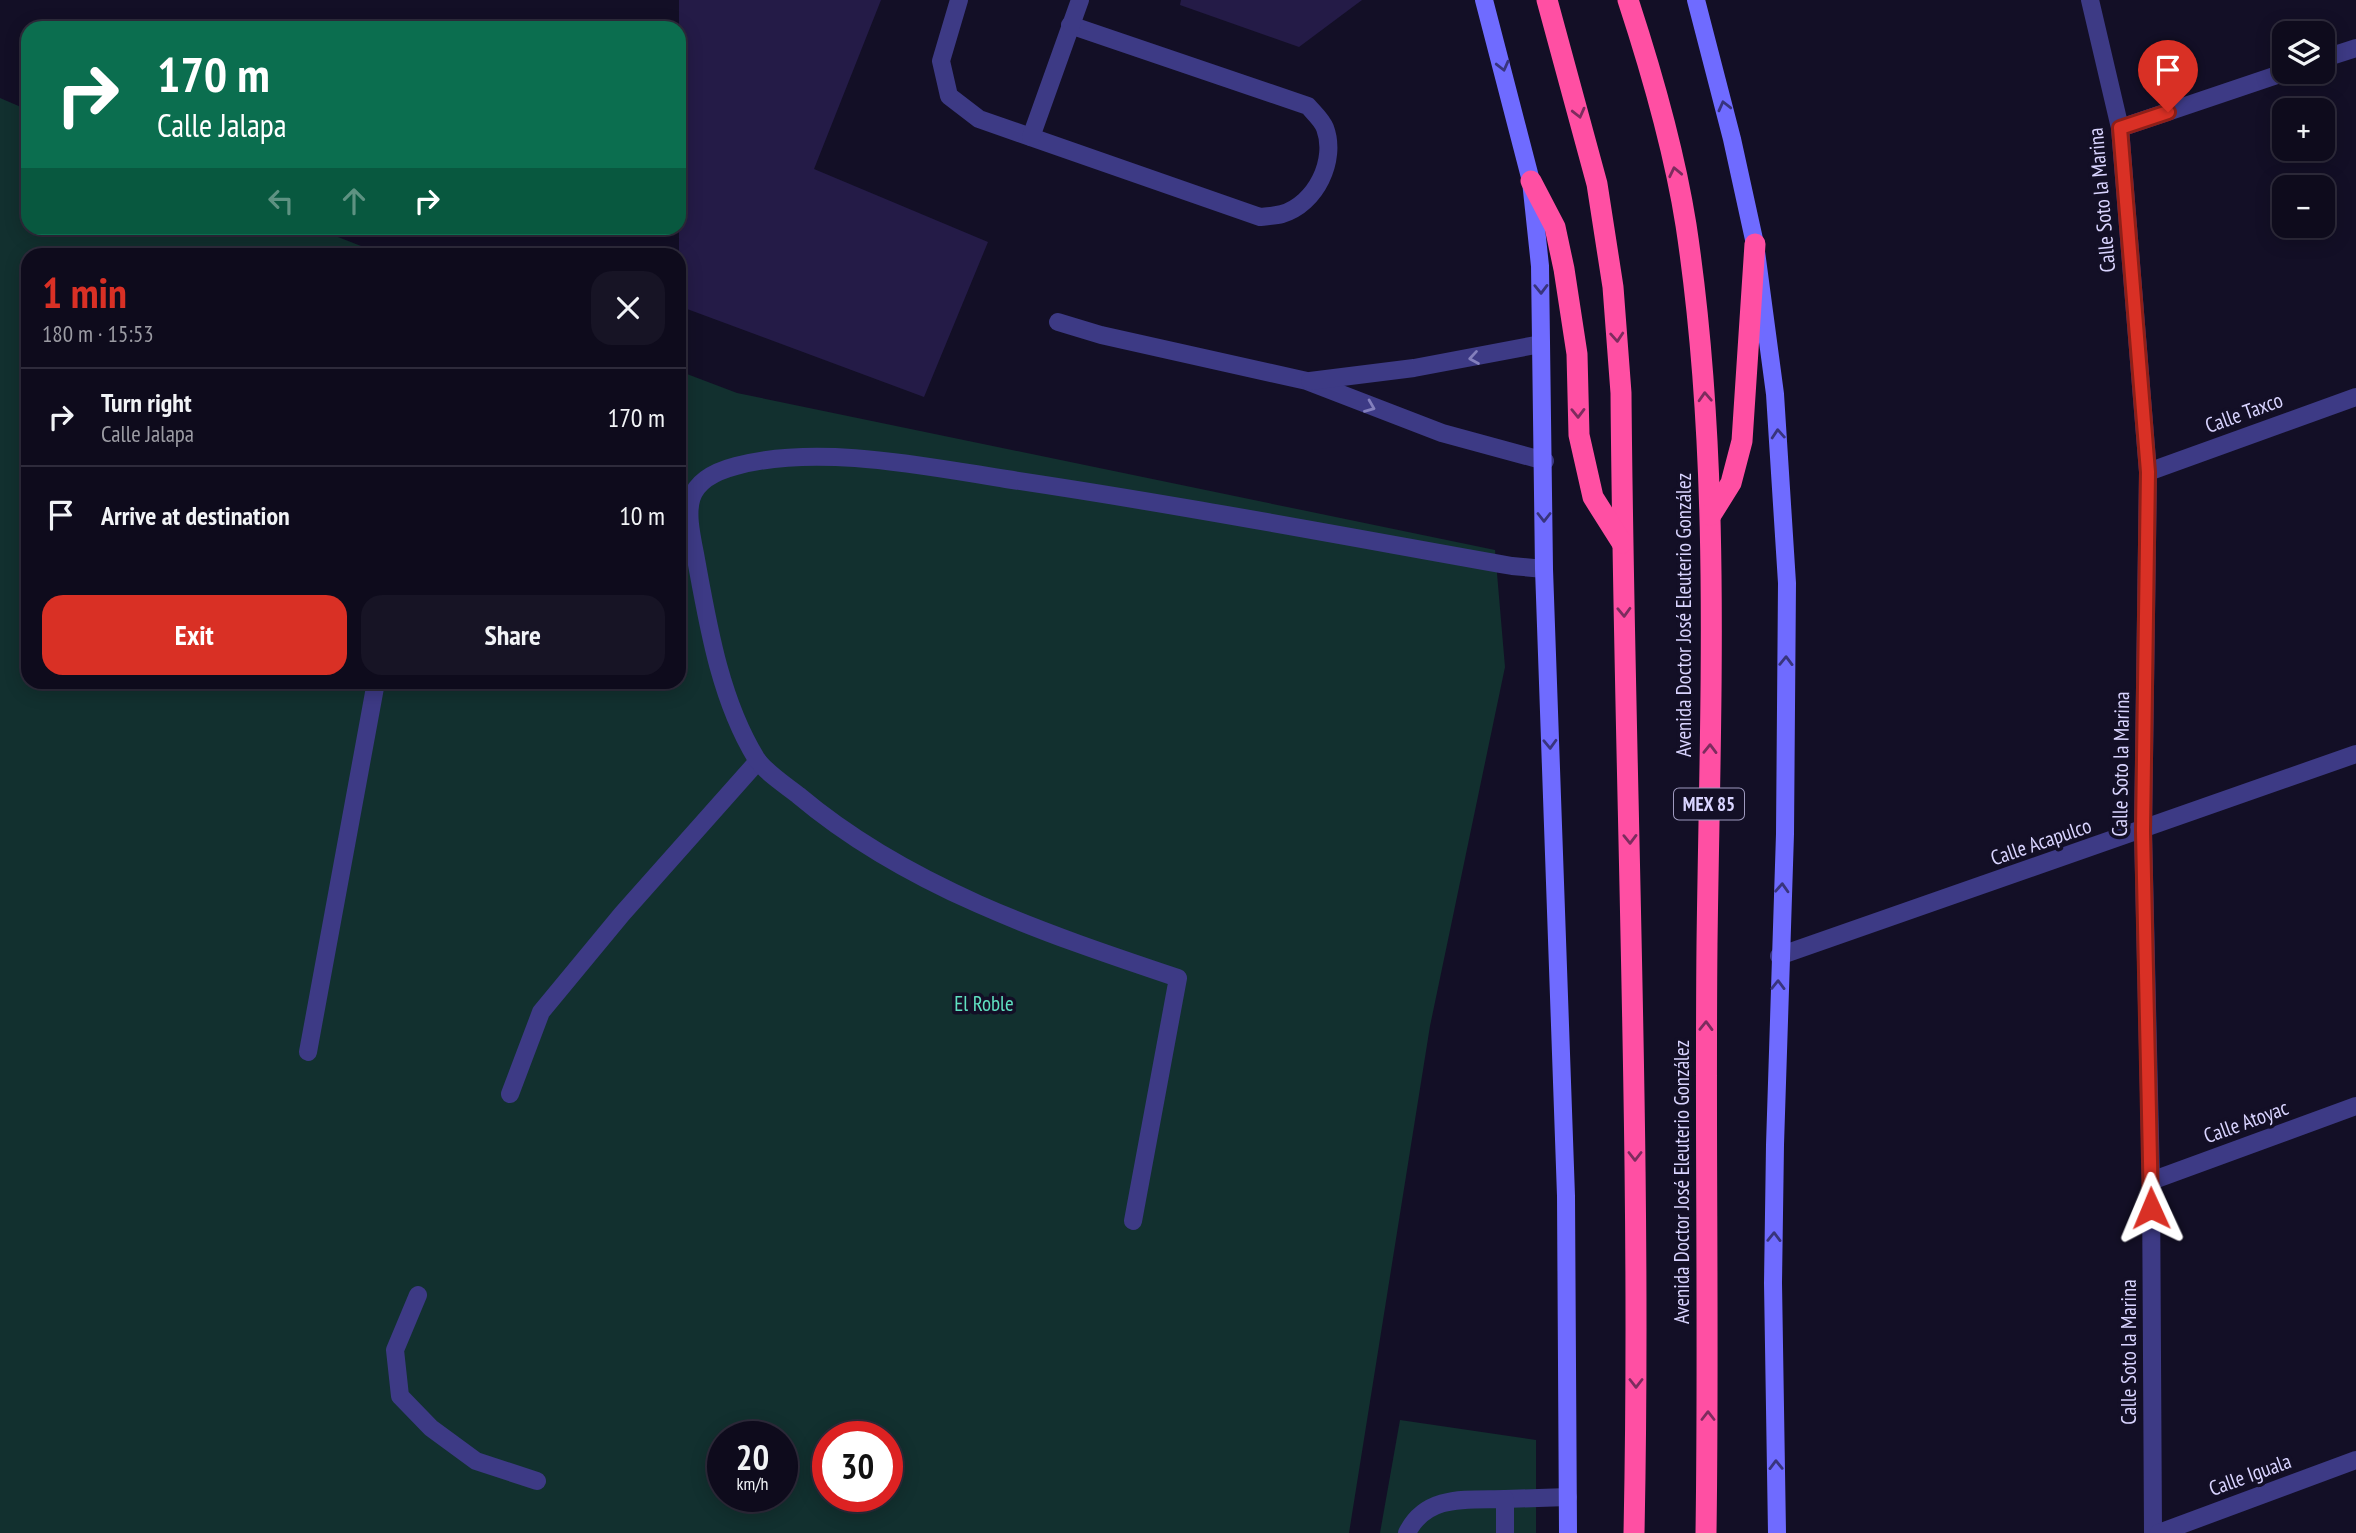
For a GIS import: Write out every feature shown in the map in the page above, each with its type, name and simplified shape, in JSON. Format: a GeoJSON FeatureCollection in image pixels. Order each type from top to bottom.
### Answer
{"type":"FeatureCollection","features":[{"type":"Feature","properties":{"kind":"highway"},"geometry":{"type":"LineString","coordinates":[[1547,0],[1597,184],[1613,287],[1621,393],[1635,1087],[1634,1533]]}},
{"type":"Feature","properties":{"kind":"highway","name":"Avenida Doctor José Eleuterio González"},"geometry":{"type":"LineString","coordinates":[[1628,0],[1660,109],[1685,222],[1704,383],[1711,514],[1706,1094],[1706,1533]]}},
{"type":"Feature","properties":{"kind":"highway"},"geometry":{"type":"LineString","coordinates":[[1531,181],[1555,227],[1564,269],[1577,354],[1579,435],[1593,497],[1623,544]]}},
{"type":"Feature","properties":{"kind":"highway"},"geometry":{"type":"LineString","coordinates":[[1711,514],[1731,483],[1742,442],[1755,244]]}},
{"type":"Feature","properties":{"kind":"street"},"geometry":{"type":"LineString","coordinates":[[960,0],[941,61],[949,96],[979,119],[1260,216],[1282,214],[1300,205],[1320,181],[1330,153],[1324,126],[1308,106],[1070,25]]}},
{"type":"Feature","properties":{"kind":"street"},"geometry":{"type":"LineString","coordinates":[[1031,137],[1080,0]]}},
{"type":"Feature","properties":{"kind":"street"},"geometry":{"type":"LineString","coordinates":[[1485,0],[1531,181],[1540,266],[1545,461],[1544,569],[1566,1196],[1568,1533]]}},
{"type":"Feature","properties":{"kind":"street"},"geometry":{"type":"LineString","coordinates":[[1696,0],[1718,80],[1755,244],[1775,394],[1787,583],[1785,834],[1779,957],[1773,1269],[1777,1533]]}},
{"type":"Feature","properties":{"kind":"street","name":"Calle Soto la Marina"},"geometry":{"type":"LineString","coordinates":[[2090,0],[2120,128],[2148,472],[2143,831],[2151,1181],[2153,1533]]}},
{"type":"Feature","properties":{"kind":"street"},"geometry":{"type":"LineString","coordinates":[[2335,55],[2356,48]]}},
{"type":"Feature","properties":{"kind":"street"},"geometry":{"type":"LineString","coordinates":[[2120,128],[2272,77]]}},
{"type":"Feature","properties":{"kind":"street"},"geometry":{"type":"LineString","coordinates":[[1058,322],[1101,335],[1307,381],[1442,433],[1545,461]]}},
{"type":"Feature","properties":{"kind":"street"},"geometry":{"type":"LineString","coordinates":[[1307,381],[1414,368],[1541,344]]}},
{"type":"Feature","properties":{"kind":"street","name":"Calle Taxco"},"geometry":{"type":"LineString","coordinates":[[2148,472],[2356,397]]}},
{"type":"Feature","properties":{"kind":"street"},"geometry":{"type":"LineString","coordinates":[[1133,1221],[1178,978],[1057,938],[924,880],[855,839],[758,761],[730,702],[704,607],[688,517],[688,502],[696,488],[714,473],[763,460],[815,457],[912,465],[1132,497],[1512,566],[1544,569]]}},
{"type":"Feature","properties":{"kind":"street"},"geometry":{"type":"LineString","coordinates":[[308,1052],[375,689]]}},
{"type":"Feature","properties":{"kind":"street","name":"Calle Acapulco"},"geometry":{"type":"LineString","coordinates":[[1779,957],[2356,754]]}},
{"type":"Feature","properties":{"kind":"street"},"geometry":{"type":"LineString","coordinates":[[510,1094],[541,1012],[630,904],[758,761]]}},
{"type":"Feature","properties":{"kind":"street","name":"Calle Atoyac"},"geometry":{"type":"LineString","coordinates":[[2151,1181],[2356,1106]]}},
{"type":"Feature","properties":{"kind":"street"},"geometry":{"type":"LineString","coordinates":[[418,1295],[395,1350],[400,1396],[432,1427],[476,1461],[537,1481]]}},
{"type":"Feature","properties":{"kind":"street","name":"Calle Iguala"},"geometry":{"type":"LineString","coordinates":[[2159,1533],[2356,1460]]}},
{"type":"Feature","properties":{"kind":"street"},"geometry":{"type":"LineString","coordinates":[[1407,1533],[1418,1514],[1434,1505],[1471,1500],[1568,1497]]}},
{"type":"Feature","properties":{"kind":"street"},"geometry":{"type":"LineString","coordinates":[[1505,1499],[1505,1533]]}},
{"type":"Feature","properties":{"kind":"green space","name":"El Roble"},"geometry":{"type":"Polygon","coordinates":[[[0,98],[21,107],[21,235],[333,235],[366,248],[21,248],[21,689],[686,689],[686,374],[737,393],[1495,550],[1505,667],[1430,1026],[1349,1533],[0,1533],[0,98]]]}},
{"type":"Feature","properties":{"kind":"green space"},"geometry":{"type":"Polygon","coordinates":[[[1400,1420],[1536,1440],[1536,1533],[1380,1533],[1400,1420]]]}},
{"type":"Feature","properties":{"kind":"building"},"geometry":{"type":"Polygon","coordinates":[[[679,0],[881,0],[814,169],[988,242],[924,397],[686,309],[686,248],[679,248],[679,235],[686,235],[686,21],[679,21],[679,0]]]}},
{"type":"Feature","properties":{"kind":"building"},"geometry":{"type":"Polygon","coordinates":[[[1181,0],[1362,0],[1299,47],[1180,5],[1181,0]]]}},
{"type":"Feature","properties":{"kind":"route"},"geometry":{"type":"LineString","coordinates":[[2151,1208],[2143,831],[2148,472],[2120,128],[2168,112]]}}]}
